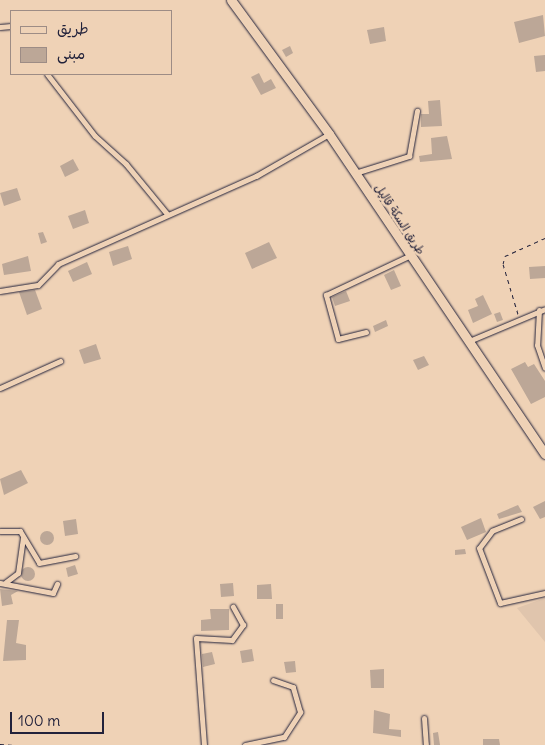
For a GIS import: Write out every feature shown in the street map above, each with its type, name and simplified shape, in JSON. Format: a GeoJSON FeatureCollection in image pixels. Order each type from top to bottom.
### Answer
{"type":"FeatureCollection","features":[{"type":"Feature","properties":{"kind":"main road","name":"طريق السكة قاليل"},"geometry":{"type":"LineString","coordinates":[[231,0],[329,134],[409,256],[545,454]]}},
{"type":"Feature","properties":{"kind":"street"},"geometry":{"type":"LineString","coordinates":[[48,75],[95,136],[126,164],[167,214]]}},
{"type":"Feature","properties":{"kind":"street"},"geometry":{"type":"LineString","coordinates":[[355,173],[409,156],[417,111]]}},
{"type":"Feature","properties":{"kind":"street"},"geometry":{"type":"LineString","coordinates":[[0,291],[38,285],[58,264],[264,172],[329,134]]}},
{"type":"Feature","properties":{"kind":"street"},"geometry":{"type":"LineString","coordinates":[[366,332],[338,339],[326,295],[409,256]]}},
{"type":"Feature","properties":{"kind":"street"},"geometry":{"type":"LineString","coordinates":[[469,341],[519,317],[542,310],[537,346],[545,368]]}},
{"type":"Feature","properties":{"kind":"street"},"geometry":{"type":"LineString","coordinates":[[0,388],[60,361]]}},
{"type":"Feature","properties":{"kind":"street"},"geometry":{"type":"LineString","coordinates":[[522,519],[492,531],[479,548],[500,603],[545,593]]}},
{"type":"Feature","properties":{"kind":"street"},"geometry":{"type":"LineString","coordinates":[[0,531],[14,529],[23,537],[39,563],[75,556]]}},
{"type":"Feature","properties":{"kind":"street"},"geometry":{"type":"LineString","coordinates":[[2,583],[18,573],[23,537]]}},
{"type":"Feature","properties":{"kind":"street"},"geometry":{"type":"LineString","coordinates":[[2,583],[53,593],[57,584]]}},
{"type":"Feature","properties":{"kind":"street"},"geometry":{"type":"LineString","coordinates":[[204,745],[196,638],[232,640],[243,625],[233,607]]}},
{"type":"Feature","properties":{"kind":"street"},"geometry":{"type":"LineString","coordinates":[[245,745],[284,737],[300,712],[293,688],[273,680]]}},
{"type":"Feature","properties":{"kind":"street"},"geometry":{"type":"LineString","coordinates":[[424,718],[426,745]]}},
{"type":"Feature","properties":{"kind":"path"},"geometry":{"type":"LineString","coordinates":[[519,317],[503,264],[514,250],[545,238]]}},
{"type":"Feature","properties":{"kind":"path"},"geometry":{"type":"LineString","coordinates":[[0,744],[15,745]]}},
{"type":"Feature","properties":{"kind":"shaded area"},"geometry":{"type":"Polygon","coordinates":[[[545,598],[545,642],[517,608],[545,598]]]}},
{"type":"Feature","properties":{"kind":"building"},"geometry":{"type":"Polygon","coordinates":[[[543,15],[545,36],[519,43],[514,22],[543,15]]]}},
{"type":"Feature","properties":{"kind":"building"},"geometry":{"type":"Polygon","coordinates":[[[384,27],[386,41],[370,44],[367,30],[384,27]]]}},
{"type":"Feature","properties":{"kind":"building"},"geometry":{"type":"Polygon","coordinates":[[[290,46],[293,53],[286,57],[282,50],[290,46]]]}},
{"type":"Feature","properties":{"kind":"building"},"geometry":{"type":"Polygon","coordinates":[[[545,55],[545,71],[536,72],[534,56],[545,55]]]}},
{"type":"Feature","properties":{"kind":"building"},"geometry":{"type":"Polygon","coordinates":[[[259,73],[264,83],[271,79],[276,88],[261,95],[251,77],[259,73]]]}},
{"type":"Feature","properties":{"kind":"building"},"geometry":{"type":"Polygon","coordinates":[[[440,100],[442,126],[421,127],[421,114],[429,114],[428,101],[440,100]]]}},
{"type":"Feature","properties":{"kind":"building"},"geometry":{"type":"Polygon","coordinates":[[[447,136],[452,159],[420,162],[419,156],[432,154],[431,138],[447,136]]]}},
{"type":"Feature","properties":{"kind":"building"},"geometry":{"type":"Polygon","coordinates":[[[73,159],[79,170],[65,177],[60,166],[73,159]]]}},
{"type":"Feature","properties":{"kind":"building"},"geometry":{"type":"Polygon","coordinates":[[[17,188],[21,200],[4,206],[0,193],[17,188]]]}},
{"type":"Feature","properties":{"kind":"building"},"geometry":{"type":"Polygon","coordinates":[[[85,210],[89,223],[73,229],[68,216],[85,210]]]}},
{"type":"Feature","properties":{"kind":"building"},"geometry":{"type":"Polygon","coordinates":[[[43,232],[47,242],[41,244],[38,233],[43,232]]]}},
{"type":"Feature","properties":{"kind":"building"},"geometry":{"type":"Polygon","coordinates":[[[269,242],[277,258],[252,269],[245,253],[269,242]]]}},
{"type":"Feature","properties":{"kind":"building"},"geometry":{"type":"Polygon","coordinates":[[[128,246],[132,259],[113,266],[109,252],[128,246]]]}},
{"type":"Feature","properties":{"kind":"building"},"geometry":{"type":"Polygon","coordinates":[[[28,256],[31,271],[4,275],[2,264],[28,256]]]}},
{"type":"Feature","properties":{"kind":"building"},"geometry":{"type":"Polygon","coordinates":[[[87,262],[92,274],[73,282],[68,271],[87,262]]]}},
{"type":"Feature","properties":{"kind":"building"},"geometry":{"type":"Polygon","coordinates":[[[545,266],[545,278],[530,279],[529,267],[545,266]]]}},
{"type":"Feature","properties":{"kind":"building"},"geometry":{"type":"Polygon","coordinates":[[[394,270],[401,286],[391,290],[384,275],[394,270]]]}},
{"type":"Feature","properties":{"kind":"building"},"geometry":{"type":"Polygon","coordinates":[[[35,290],[42,309],[27,315],[19,292],[35,290]]]}},
{"type":"Feature","properties":{"kind":"building"},"geometry":{"type":"Polygon","coordinates":[[[346,291],[350,301],[335,306],[332,297],[346,291]]]}},
{"type":"Feature","properties":{"kind":"building"},"geometry":{"type":"Polygon","coordinates":[[[483,295],[492,314],[473,323],[468,310],[478,306],[475,299],[483,295]]]}},
{"type":"Feature","properties":{"kind":"building"},"geometry":{"type":"Polygon","coordinates":[[[500,312],[503,320],[497,322],[494,314],[500,312]]]}},
{"type":"Feature","properties":{"kind":"building"},"geometry":{"type":"Polygon","coordinates":[[[386,320],[388,326],[375,332],[373,326],[386,320]]]}},
{"type":"Feature","properties":{"kind":"building"},"geometry":{"type":"Polygon","coordinates":[[[96,344],[101,359],[84,364],[79,350],[96,344]]]}},
{"type":"Feature","properties":{"kind":"building"},"geometry":{"type":"Polygon","coordinates":[[[424,356],[429,365],[418,370],[413,360],[424,356]]]}},
{"type":"Feature","properties":{"kind":"building"},"geometry":{"type":"Polygon","coordinates":[[[525,362],[528,367],[534,364],[545,381],[545,397],[531,404],[511,369],[525,362]]]}},
{"type":"Feature","properties":{"kind":"building"},"geometry":{"type":"Polygon","coordinates":[[[21,470],[28,483],[4,495],[0,479],[21,470]]]}},
{"type":"Feature","properties":{"kind":"building"},"geometry":{"type":"Polygon","coordinates":[[[545,501],[545,517],[540,519],[533,507],[545,501]]]}},
{"type":"Feature","properties":{"kind":"building"},"geometry":{"type":"Polygon","coordinates":[[[518,505],[522,512],[499,519],[497,514],[518,505]]]}},
{"type":"Feature","properties":{"kind":"building"},"geometry":{"type":"Polygon","coordinates":[[[481,518],[486,532],[467,540],[461,527],[481,518]]]}},
{"type":"Feature","properties":{"kind":"building"},"geometry":{"type":"Polygon","coordinates":[[[76,519],[78,534],[65,536],[63,521],[76,519]]]}},
{"type":"Feature","properties":{"kind":"building"},"geometry":{"type":"Polygon","coordinates":[[[44,531],[50,531],[54,538],[50,545],[44,545],[40,541],[40,535],[44,531]]]}},
{"type":"Feature","properties":{"kind":"building"},"geometry":{"type":"Polygon","coordinates":[[[465,549],[466,554],[455,555],[455,550],[465,549]]]}},
{"type":"Feature","properties":{"kind":"building"},"geometry":{"type":"Polygon","coordinates":[[[75,565],[78,574],[68,577],[66,568],[75,565]]]}},
{"type":"Feature","properties":{"kind":"building"},"geometry":{"type":"Polygon","coordinates":[[[25,567],[31,567],[35,574],[31,581],[25,581],[21,577],[21,571],[25,567]]]}},
{"type":"Feature","properties":{"kind":"building"},"geometry":{"type":"Polygon","coordinates":[[[233,583],[234,596],[221,597],[220,584],[233,583]]]}},
{"type":"Feature","properties":{"kind":"building"},"geometry":{"type":"Polygon","coordinates":[[[271,584],[272,599],[257,599],[257,585],[271,584]]]}},
{"type":"Feature","properties":{"kind":"building"},"geometry":{"type":"Polygon","coordinates":[[[0,589],[18,591],[11,595],[13,604],[2,606],[0,589]]]}},
{"type":"Feature","properties":{"kind":"building"},"geometry":{"type":"Polygon","coordinates":[[[276,604],[283,604],[283,619],[276,619],[276,604]]]}},
{"type":"Feature","properties":{"kind":"building"},"geometry":{"type":"Polygon","coordinates":[[[210,609],[229,609],[229,630],[201,631],[201,620],[211,619],[210,609]]]}},
{"type":"Feature","properties":{"kind":"building"},"geometry":{"type":"Polygon","coordinates":[[[7,620],[19,620],[16,643],[26,645],[26,660],[3,661],[7,620]]]}},
{"type":"Feature","properties":{"kind":"building"},"geometry":{"type":"Polygon","coordinates":[[[252,649],[254,661],[242,663],[240,651],[252,649]]]}},
{"type":"Feature","properties":{"kind":"building"},"geometry":{"type":"Polygon","coordinates":[[[212,652],[215,664],[203,667],[202,654],[212,652]]]}},
{"type":"Feature","properties":{"kind":"building"},"geometry":{"type":"Polygon","coordinates":[[[295,661],[296,672],[286,673],[284,662],[295,661]]]}},
{"type":"Feature","properties":{"kind":"building"},"geometry":{"type":"Polygon","coordinates":[[[384,669],[384,688],[371,688],[370,670],[384,669]]]}},
{"type":"Feature","properties":{"kind":"building"},"geometry":{"type":"Polygon","coordinates":[[[374,710],[390,714],[389,729],[401,730],[401,737],[373,733],[374,710]]]}},
{"type":"Feature","properties":{"kind":"building"},"geometry":{"type":"Polygon","coordinates":[[[438,732],[440,745],[434,745],[433,733],[438,732]]]}},
{"type":"Feature","properties":{"kind":"building"},"geometry":{"type":"Polygon","coordinates":[[[483,739],[499,739],[500,745],[483,745],[483,739]]]}}]}
